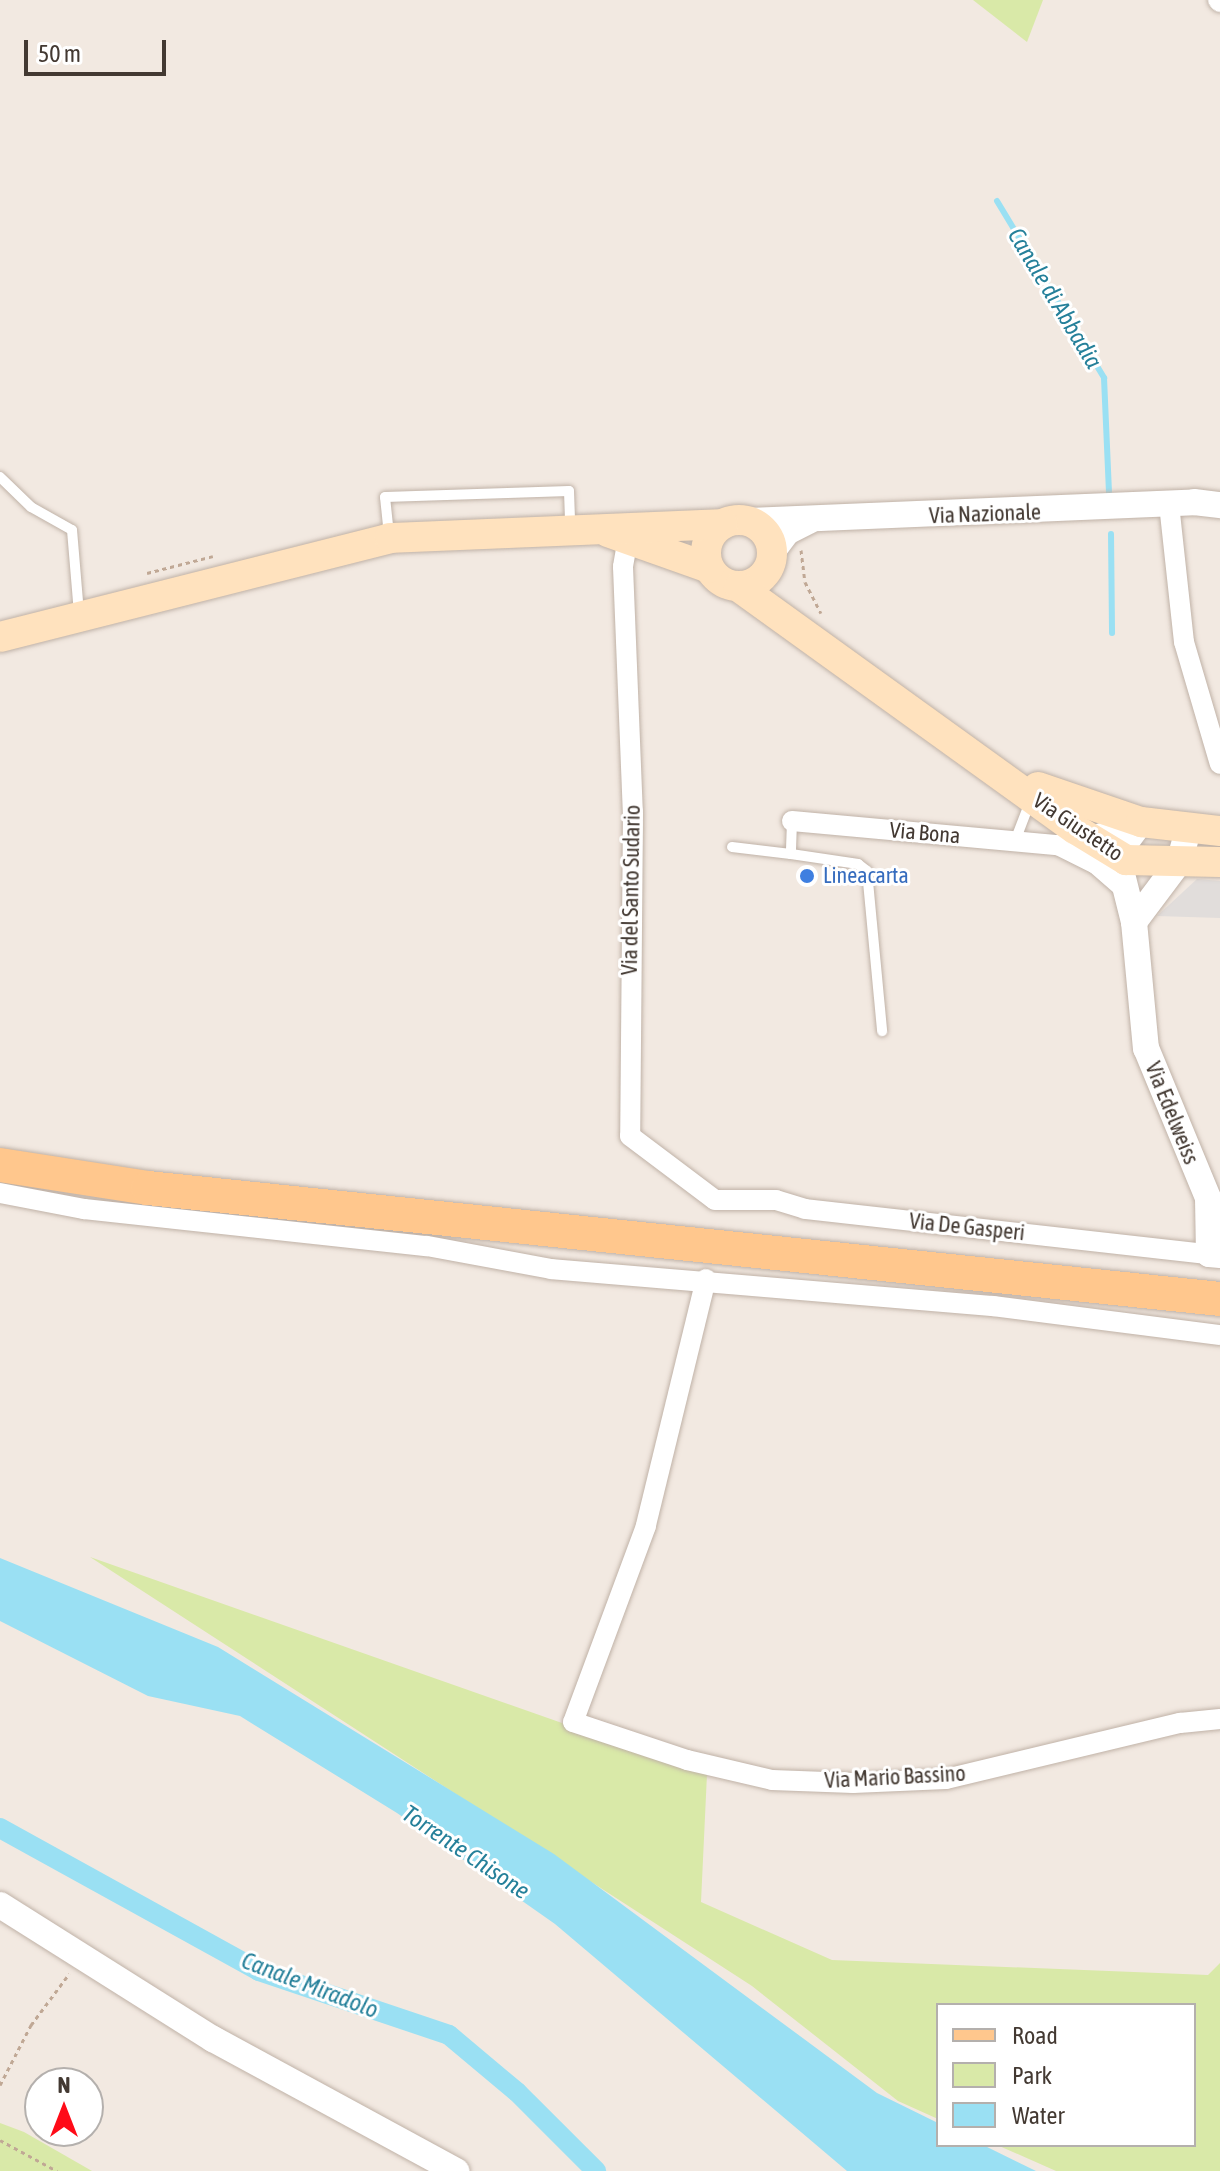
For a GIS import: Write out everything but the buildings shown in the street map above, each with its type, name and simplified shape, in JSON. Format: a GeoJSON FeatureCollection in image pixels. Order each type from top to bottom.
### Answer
{"type":"FeatureCollection","features":[{"type":"Feature","properties":{"kind":"main road"},"geometry":{"type":"LineString","coordinates":[[0,637],[390,538],[581,527],[736,523],[766,533],[771,559],[757,581],[739,587],[721,582],[709,568],[628,538],[581,527]]}},
{"type":"Feature","properties":{"kind":"main road"},"geometry":{"type":"LineString","coordinates":[[709,568],[709,538],[736,523]]}},
{"type":"Feature","properties":{"kind":"main road","name":"Via Giustetto"},"geometry":{"type":"LineString","coordinates":[[771,559],[802,630]]}},
{"type":"Feature","properties":{"kind":"main road","name":"Via Giustetto"},"geometry":{"type":"LineString","coordinates":[[739,587],[1090,838],[1117,854],[1143,864],[1220,862]]}},
{"type":"Feature","properties":{"kind":"main road","name":"Via Giustetto"},"geometry":{"type":"LineString","coordinates":[[993,767],[1071,802],[1141,822],[1220,831]]}},
{"type":"Feature","properties":{"kind":"main road"},"geometry":{"type":"LineString","coordinates":[[0,1165],[148,1188],[1220,1299]]}},
{"type":"Feature","properties":{"kind":"street","name":"Via Nazionale"},"geometry":{"type":"LineString","coordinates":[[736,523],[1169,504],[1220,505]]}},
{"type":"Feature","properties":{"kind":"street"},"geometry":{"type":"LineString","coordinates":[[1169,504],[1184,642],[1220,764]]}},
{"type":"Feature","properties":{"kind":"street"},"geometry":{"type":"LineString","coordinates":[[771,559],[787,532],[813,519]]}},
{"type":"Feature","properties":{"kind":"street","name":"Via del Santo Sudario"},"geometry":{"type":"LineString","coordinates":[[628,538],[623,567],[633,813],[630,1136],[715,1200]]}},
{"type":"Feature","properties":{"kind":"street","name":"Via Bona"},"geometry":{"type":"LineString","coordinates":[[792,821],[1058,845]]}},
{"type":"Feature","properties":{"kind":"street"},"geometry":{"type":"LineString","coordinates":[[1058,845],[1141,822]]}},
{"type":"Feature","properties":{"kind":"street"},"geometry":{"type":"LineString","coordinates":[[1117,854],[1141,822]]}},
{"type":"Feature","properties":{"kind":"street"},"geometry":{"type":"LineString","coordinates":[[1134,922],[1179,862],[1189,828]]}},
{"type":"Feature","properties":{"kind":"street"},"geometry":{"type":"LineString","coordinates":[[1058,845],[1096,864],[1126,890]]}},
{"type":"Feature","properties":{"kind":"street","name":"Via Edelweiss"},"geometry":{"type":"LineString","coordinates":[[1117,854],[1134,922],[1146,1048],[1208,1198],[1214,1255]]}},
{"type":"Feature","properties":{"kind":"street"},"geometry":{"type":"LineString","coordinates":[[0,1193],[84,1209],[427,1246],[551,1269],[706,1279],[1220,1335]]}},
{"type":"Feature","properties":{"kind":"street","name":"Via De Gasperi"},"geometry":{"type":"LineString","coordinates":[[715,1200],[776,1200],[805,1209],[1214,1255]]}},
{"type":"Feature","properties":{"kind":"street","name":"Via Mario Bassino"},"geometry":{"type":"LineString","coordinates":[[706,1279],[646,1526],[573,1722],[687,1760],[772,1780],[853,1783],[946,1779],[1180,1723],[1220,1719]]}},
{"type":"Feature","properties":{"kind":"street"},"geometry":{"type":"LineString","coordinates":[[0,1905],[81,1953],[213,2039],[456,2171]]}},
{"type":"Feature","properties":{"kind":"lane"},"geometry":{"type":"LineString","coordinates":[[0,477],[31,507],[72,530],[80,616]]}},
{"type":"Feature","properties":{"kind":"lane"},"geometry":{"type":"LineString","coordinates":[[390,538],[385,497],[569,491],[581,527]]}},
{"type":"Feature","properties":{"kind":"lane"},"geometry":{"type":"LineString","coordinates":[[1015,841],[1032,797]]}},
{"type":"Feature","properties":{"kind":"lane"},"geometry":{"type":"LineString","coordinates":[[791,854],[792,821]]}},
{"type":"Feature","properties":{"kind":"lane"},"geometry":{"type":"LineString","coordinates":[[732,847],[858,864],[867,871],[882,1031]]}},
{"type":"Feature","properties":{"kind":"path"},"geometry":{"type":"LineString","coordinates":[[0,2085],[31,2025],[81,1953]]}},
{"type":"Feature","properties":{"kind":"path"},"geometry":{"type":"LineString","coordinates":[[0,2140],[57,2171]]}},
{"type":"Feature","properties":{"kind":"green space"},"geometry":{"type":"Polygon","coordinates":[[[973,0],[1043,0],[1027,42],[973,0]]]}},
{"type":"Feature","properties":{"kind":"green space"},"geometry":{"type":"Polygon","coordinates":[[[90,1557],[707,1774],[701,1902],[832,1960],[1208,1975],[1220,1963],[1220,2171],[1056,2171],[1002,2147],[1196,2147],[1196,2003],[936,2003],[936,2118],[898,2101],[752,1986],[90,1557]]]}},
{"type":"Feature","properties":{"kind":"green space"},"geometry":{"type":"Polygon","coordinates":[[[0,2123],[24,2132],[24,2147],[50,2147],[92,2171],[0,2171],[0,2123]]]}},
{"type":"Feature","properties":{"kind":"shaded area"},"geometry":{"type":"Polygon","coordinates":[[[1197,879],[1220,881],[1220,918],[1157,916],[1197,879]]]}},
{"type":"Feature","properties":{"kind":"water","name":"Torrente Chisone"},"geometry":{"type":"Polygon","coordinates":[[[0,1558],[218,1647],[554,1854],[877,2093],[936,2122],[936,2147],[987,2147],[1036,2171],[847,2171],[555,1924],[397,1813],[240,1716],[148,1696],[0,1621],[0,1558]]]}},
{"type":"Feature","properties":{"kind":"waterway","name":"Canale di Abbadia"},"geometry":{"type":"LineString","coordinates":[[997,201],[1104,378],[1109,493]]}},
{"type":"Feature","properties":{"kind":"waterway","name":"Canale di Abbadia"},"geometry":{"type":"LineString","coordinates":[[1111,534],[1112,633]]}},
{"type":"Feature","properties":{"kind":"waterway","name":"Canale Miradolo"},"geometry":{"type":"LineString","coordinates":[[0,1828],[259,1971],[449,2035],[517,2092],[596,2171]]}},
{"type":"Feature","properties":{"kind":"place","name":"Lineacarta"},"geometry":{"type":"Point","coordinates":[807,876]}}]}
